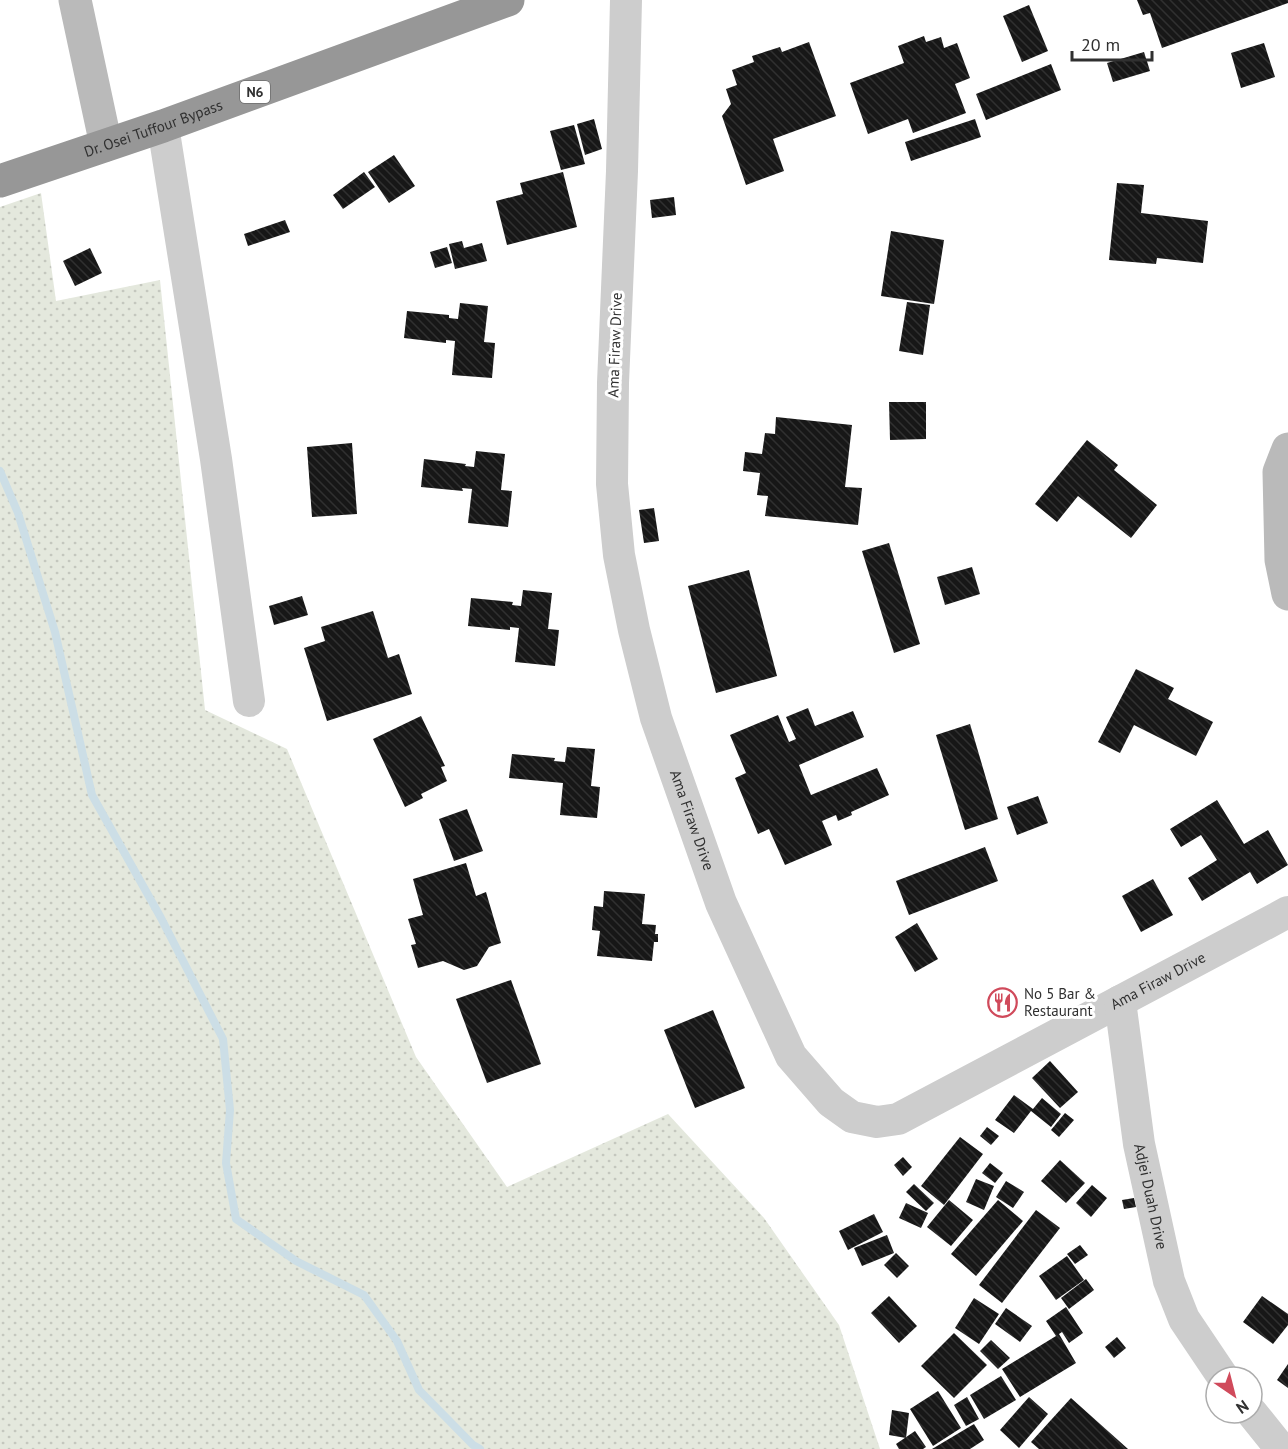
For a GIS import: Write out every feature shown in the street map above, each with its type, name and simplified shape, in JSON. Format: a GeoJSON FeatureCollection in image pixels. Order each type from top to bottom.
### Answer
{"type":"FeatureCollection","features":[{"type":"Feature","properties":{"kind":"highway","name":"Dr. Osei Tuffour Bypass"},"geometry":{"type":"LineString","coordinates":[[0,181],[163,126],[508,0]]}},
{"type":"Feature","properties":{"kind":"street"},"geometry":{"type":"LineString","coordinates":[[75,0],[106,145]]}},
{"type":"Feature","properties":{"kind":"street","name":"Ama Firaw Drive"},"geometry":{"type":"LineString","coordinates":[[626,0],[612,484],[619,555],[634,630],[656,718],[721,903],[791,1056],[831,1102],[852,1118],[877,1122],[898,1119],[1288,912]]}},
{"type":"Feature","properties":{"kind":"street"},"geometry":{"type":"LineString","coordinates":[[163,126],[216,459],[249,701]]}},
{"type":"Feature","properties":{"kind":"street"},"geometry":{"type":"LineString","coordinates":[[1288,449],[1279,472],[1281,560],[1288,594]]}},
{"type":"Feature","properties":{"kind":"street","name":"Adjei Duah Drive"},"geometry":{"type":"LineString","coordinates":[[1120,1001],[1139,1144],[1169,1281],[1184,1319],[1215,1365]]}},
{"type":"Feature","properties":{"kind":"street"},"geometry":{"type":"LineString","coordinates":[[1262,1425],[1281,1449]]}},
{"type":"Feature","properties":{"kind":"shaded area"},"geometry":{"type":"Polygon","coordinates":[[[41,193],[56,301],[160,280],[205,710],[287,749],[416,1057],[507,1187],[668,1114],[764,1218],[839,1325],[880,1449],[0,1449],[0,207],[41,193]]]}},
{"type":"Feature","properties":{"kind":"building"},"geometry":{"type":"Polygon","coordinates":[[[1137,0],[1288,0],[1288,3],[1162,48],[1150,13],[1143,15],[1137,0]]]}},
{"type":"Feature","properties":{"kind":"building"},"geometry":{"type":"Polygon","coordinates":[[[1029,5],[1048,51],[1022,62],[1003,16],[1029,5]]]}},
{"type":"Feature","properties":{"kind":"building"},"geometry":{"type":"Polygon","coordinates":[[[924,36],[926,42],[941,37],[944,48],[957,43],[970,78],[955,84],[966,113],[913,133],[908,119],[868,134],[850,83],[904,63],[898,46],[924,36]]]}},
{"type":"Feature","properties":{"kind":"building"},"geometry":{"type":"Polygon","coordinates":[[[809,42],[836,116],[773,139],[784,171],[746,185],[722,116],[731,104],[726,89],[737,85],[732,70],[754,62],[752,56],[780,47],[782,52],[809,42]]]}},
{"type":"Feature","properties":{"kind":"building"},"geometry":{"type":"Polygon","coordinates":[[[1264,43],[1275,77],[1241,88],[1231,53],[1264,43]]]}},
{"type":"Feature","properties":{"kind":"building"},"geometry":{"type":"Polygon","coordinates":[[[1144,52],[1150,71],[1113,82],[1107,63],[1144,52]]]}},
{"type":"Feature","properties":{"kind":"building"},"geometry":{"type":"Polygon","coordinates":[[[1051,64],[1061,90],[986,120],[976,94],[1051,64]]]}},
{"type":"Feature","properties":{"kind":"building"},"geometry":{"type":"Polygon","coordinates":[[[594,119],[602,149],[585,155],[577,124],[594,119]]]}},
{"type":"Feature","properties":{"kind":"building"},"geometry":{"type":"Polygon","coordinates":[[[975,119],[981,137],[911,161],[905,142],[975,119]]]}},
{"type":"Feature","properties":{"kind":"building"},"geometry":{"type":"Polygon","coordinates":[[[574,125],[585,164],[561,170],[550,131],[574,125]]]}},
{"type":"Feature","properties":{"kind":"building"},"geometry":{"type":"Polygon","coordinates":[[[394,155],[415,186],[389,203],[368,172],[394,155]]]}},
{"type":"Feature","properties":{"kind":"building"},"geometry":{"type":"Polygon","coordinates":[[[364,172],[375,187],[343,209],[333,195],[364,172]]]}},
{"type":"Feature","properties":{"kind":"building"},"geometry":{"type":"Polygon","coordinates":[[[563,172],[577,227],[507,245],[496,201],[523,194],[520,183],[563,172]]]}},
{"type":"Feature","properties":{"kind":"building"},"geometry":{"type":"Polygon","coordinates":[[[1117,183],[1144,185],[1141,213],[1208,221],[1203,263],[1157,258],[1156,264],[1109,260],[1117,183]]]}},
{"type":"Feature","properties":{"kind":"building"},"geometry":{"type":"Polygon","coordinates":[[[674,197],[676,215],[652,218],[650,200],[674,197]]]}},
{"type":"Feature","properties":{"kind":"building"},"geometry":{"type":"Polygon","coordinates":[[[285,220],[290,232],[248,246],[244,234],[285,220]]]}},
{"type":"Feature","properties":{"kind":"building"},"geometry":{"type":"Polygon","coordinates":[[[891,231],[944,240],[934,304],[881,296],[891,231]]]}},
{"type":"Feature","properties":{"kind":"building"},"geometry":{"type":"Polygon","coordinates":[[[462,241],[464,248],[482,243],[487,261],[455,269],[449,244],[462,241]]]}},
{"type":"Feature","properties":{"kind":"building"},"geometry":{"type":"Polygon","coordinates":[[[447,247],[452,263],[435,268],[430,252],[447,247]]]}},
{"type":"Feature","properties":{"kind":"building"},"geometry":{"type":"Polygon","coordinates":[[[90,248],[102,273],[75,286],[63,261],[90,248]]]}},
{"type":"Feature","properties":{"kind":"building"},"geometry":{"type":"Polygon","coordinates":[[[907,302],[930,305],[923,355],[899,351],[907,302]]]}},
{"type":"Feature","properties":{"kind":"building"},"geometry":{"type":"Polygon","coordinates":[[[460,303],[488,306],[484,342],[495,343],[492,378],[452,375],[455,341],[446,340],[446,343],[404,338],[407,311],[449,315],[449,318],[458,319],[460,303]]]}},
{"type":"Feature","properties":{"kind":"building"},"geometry":{"type":"Polygon","coordinates":[[[889,402],[926,402],[926,439],[890,440],[889,402]]]}},
{"type":"Feature","properties":{"kind":"building"},"geometry":{"type":"Polygon","coordinates":[[[776,417],[852,425],[845,487],[862,488],[858,525],[765,516],[768,496],[757,495],[760,473],[743,471],[745,452],[762,454],[765,433],[775,434],[776,417]]]}},
{"type":"Feature","properties":{"kind":"building"},"geometry":{"type":"Polygon","coordinates":[[[1087,440],[1118,465],[1114,470],[1157,505],[1131,538],[1078,496],[1057,522],[1035,504],[1087,440]]]}},
{"type":"Feature","properties":{"kind":"building"},"geometry":{"type":"Polygon","coordinates":[[[352,443],[357,514],[312,517],[307,447],[352,443]]]}},
{"type":"Feature","properties":{"kind":"building"},"geometry":{"type":"Polygon","coordinates":[[[476,451],[505,454],[501,490],[512,491],[508,527],[468,523],[472,489],[462,488],[463,491],[421,487],[424,459],[474,467],[476,451]]]}},
{"type":"Feature","properties":{"kind":"building"},"geometry":{"type":"Polygon","coordinates":[[[654,508],[659,541],[644,543],[639,510],[654,508]]]}},
{"type":"Feature","properties":{"kind":"building"},"geometry":{"type":"Polygon","coordinates":[[[889,543],[920,644],[894,653],[862,551],[889,543]]]}},
{"type":"Feature","properties":{"kind":"building"},"geometry":{"type":"Polygon","coordinates":[[[972,567],[980,594],[945,605],[937,577],[972,567]]]}},
{"type":"Feature","properties":{"kind":"building"},"geometry":{"type":"Polygon","coordinates":[[[749,570],[777,676],[716,693],[688,586],[749,570]]]}},
{"type":"Feature","properties":{"kind":"building"},"geometry":{"type":"Polygon","coordinates":[[[523,590],[552,593],[548,629],[559,630],[555,666],[515,662],[519,628],[510,627],[510,630],[468,626],[471,598],[513,602],[512,605],[521,606],[523,590]]]}},
{"type":"Feature","properties":{"kind":"building"},"geometry":{"type":"Polygon","coordinates":[[[302,596],[308,615],[274,625],[269,606],[302,596]]]}},
{"type":"Feature","properties":{"kind":"building"},"geometry":{"type":"Polygon","coordinates":[[[373,611],[388,658],[399,654],[412,694],[327,721],[304,648],[325,641],[321,627],[373,611]]]}},
{"type":"Feature","properties":{"kind":"building"},"geometry":{"type":"Polygon","coordinates":[[[1136,669],[1174,688],[1168,699],[1213,722],[1196,756],[1134,725],[1120,753],[1098,742],[1136,669]]]}},
{"type":"Feature","properties":{"kind":"building"},"geometry":{"type":"Polygon","coordinates":[[[808,708],[815,726],[853,711],[864,737],[799,765],[811,795],[877,768],[889,795],[851,812],[852,815],[838,821],[836,815],[822,821],[832,845],[785,865],[769,829],[758,834],[735,778],[746,773],[730,735],[778,715],[789,742],[796,739],[786,717],[808,708]]]}},
{"type":"Feature","properties":{"kind":"building"},"geometry":{"type":"Polygon","coordinates":[[[421,716],[445,766],[441,767],[447,781],[421,794],[423,798],[405,807],[373,739],[421,716]]]}},
{"type":"Feature","properties":{"kind":"building"},"geometry":{"type":"Polygon","coordinates":[[[970,724],[998,819],[965,830],[936,735],[970,724]]]}},
{"type":"Feature","properties":{"kind":"building"},"geometry":{"type":"Polygon","coordinates":[[[567,747],[595,749],[591,786],[600,787],[597,818],[560,815],[563,783],[509,778],[512,754],[555,758],[554,761],[565,762],[567,747]]]}},
{"type":"Feature","properties":{"kind":"building"},"geometry":{"type":"Polygon","coordinates":[[[1038,796],[1048,823],[1017,835],[1007,807],[1038,796]]]}},
{"type":"Feature","properties":{"kind":"building"},"geometry":{"type":"Polygon","coordinates":[[[1217,800],[1244,844],[1268,830],[1288,865],[1257,884],[1250,872],[1202,901],[1188,878],[1217,860],[1201,835],[1181,847],[1170,829],[1217,800]]]}},
{"type":"Feature","properties":{"kind":"building"},"geometry":{"type":"Polygon","coordinates":[[[467,809],[483,851],[454,861],[439,819],[467,809]]]}},
{"type":"Feature","properties":{"kind":"building"},"geometry":{"type":"Polygon","coordinates":[[[985,847],[998,881],[909,915],[896,881],[985,847]]]}},
{"type":"Feature","properties":{"kind":"building"},"geometry":{"type":"Polygon","coordinates":[[[466,863],[476,896],[486,892],[501,943],[489,947],[477,966],[464,970],[443,961],[418,968],[411,945],[416,944],[408,919],[423,915],[413,879],[466,863]]]}},
{"type":"Feature","properties":{"kind":"building"},"geometry":{"type":"Polygon","coordinates":[[[1153,879],[1173,915],[1141,932],[1122,896],[1153,879]]]}},
{"type":"Feature","properties":{"kind":"building"},"geometry":{"type":"Polygon","coordinates":[[[604,891],[645,894],[642,924],[656,925],[655,934],[658,934],[658,942],[654,942],[652,961],[597,956],[600,931],[592,930],[594,906],[603,907],[604,891]]]}},
{"type":"Feature","properties":{"kind":"building"},"geometry":{"type":"Polygon","coordinates":[[[917,923],[938,959],[915,972],[895,937],[917,923]]]}},
{"type":"Feature","properties":{"kind":"building"},"geometry":{"type":"Polygon","coordinates":[[[511,980],[541,1064],[487,1083],[456,999],[511,980]]]}},
{"type":"Feature","properties":{"kind":"building"},"geometry":{"type":"Polygon","coordinates":[[[713,1010],[745,1088],[695,1108],[664,1030],[713,1010]]]}},
{"type":"Feature","properties":{"kind":"building"},"geometry":{"type":"Polygon","coordinates":[[[1050,1061],[1078,1092],[1060,1108],[1032,1078],[1050,1061]]]}},
{"type":"Feature","properties":{"kind":"building"},"geometry":{"type":"Polygon","coordinates":[[[1014,1095],[1033,1109],[1042,1098],[1061,1114],[1051,1127],[1031,1111],[1014,1133],[995,1120],[1014,1095]]]}},
{"type":"Feature","properties":{"kind":"building"},"geometry":{"type":"Polygon","coordinates":[[[1065,1113],[1074,1120],[1059,1137],[1051,1130],[1065,1113]]]}},
{"type":"Feature","properties":{"kind":"building"},"geometry":{"type":"Polygon","coordinates":[[[987,1127],[999,1136],[991,1145],[980,1136],[987,1127]]]}},
{"type":"Feature","properties":{"kind":"building"},"geometry":{"type":"Polygon","coordinates":[[[960,1137],[983,1154],[944,1205],[921,1186],[960,1137]]]}},
{"type":"Feature","properties":{"kind":"building"},"geometry":{"type":"Polygon","coordinates":[[[903,1157],[912,1167],[903,1176],[894,1165],[903,1157]]]}},
{"type":"Feature","properties":{"kind":"building"},"geometry":{"type":"Polygon","coordinates":[[[1060,1160],[1085,1183],[1066,1203],[1041,1181],[1060,1160]]]}},
{"type":"Feature","properties":{"kind":"building"},"geometry":{"type":"Polygon","coordinates":[[[990,1163],[1003,1173],[995,1183],[982,1173],[990,1163]]]}},
{"type":"Feature","properties":{"kind":"building"},"geometry":{"type":"Polygon","coordinates":[[[976,1179],[994,1186],[984,1210],[966,1202],[976,1179]]]}},
{"type":"Feature","properties":{"kind":"building"},"geometry":{"type":"Polygon","coordinates":[[[1006,1181],[1024,1192],[1013,1208],[996,1197],[1006,1181]]]}},
{"type":"Feature","properties":{"kind":"building"},"geometry":{"type":"Polygon","coordinates":[[[914,1184],[934,1203],[926,1211],[906,1192],[914,1184]]]}},
{"type":"Feature","properties":{"kind":"building"},"geometry":{"type":"Polygon","coordinates":[[[1092,1185],[1107,1198],[1091,1217],[1076,1203],[1092,1185]]]}},
{"type":"Feature","properties":{"kind":"building"},"geometry":{"type":"Polygon","coordinates":[[[1134,1198],[1136,1207],[1124,1209],[1122,1200],[1134,1198]]]}},
{"type":"Feature","properties":{"kind":"building"},"geometry":{"type":"Polygon","coordinates":[[[949,1200],[973,1220],[951,1246],[927,1227],[949,1200]]]}},
{"type":"Feature","properties":{"kind":"building"},"geometry":{"type":"Polygon","coordinates":[[[998,1200],[1023,1221],[976,1276],[951,1254],[998,1200]]]}},
{"type":"Feature","properties":{"kind":"building"},"geometry":{"type":"Polygon","coordinates":[[[906,1203],[928,1213],[921,1228],[899,1218],[906,1203]]]}},
{"type":"Feature","properties":{"kind":"building"},"geometry":{"type":"Polygon","coordinates":[[[1036,1210],[1060,1228],[1002,1303],[979,1285],[1036,1210]]]}},
{"type":"Feature","properties":{"kind":"building"},"geometry":{"type":"Polygon","coordinates":[[[874,1214],[883,1232],[848,1250],[839,1231],[874,1214]]]}},
{"type":"Feature","properties":{"kind":"building"},"geometry":{"type":"Polygon","coordinates":[[[887,1235],[894,1253],[862,1266],[854,1248],[887,1235]]]}},
{"type":"Feature","properties":{"kind":"building"},"geometry":{"type":"Polygon","coordinates":[[[1080,1245],[1088,1255],[1075,1264],[1067,1254],[1080,1245]]]}},
{"type":"Feature","properties":{"kind":"building"},"geometry":{"type":"Polygon","coordinates":[[[896,1253],[909,1266],[897,1278],[884,1265],[896,1253]]]}},
{"type":"Feature","properties":{"kind":"building"},"geometry":{"type":"Polygon","coordinates":[[[1067,1256],[1084,1280],[1056,1300],[1039,1276],[1067,1256]]]}},
{"type":"Feature","properties":{"kind":"building"},"geometry":{"type":"Polygon","coordinates":[[[1086,1279],[1094,1290],[1069,1309],[1061,1298],[1086,1279]]]}},
{"type":"Feature","properties":{"kind":"building"},"geometry":{"type":"Polygon","coordinates":[[[889,1296],[917,1326],[899,1343],[871,1313],[889,1296]]]}},
{"type":"Feature","properties":{"kind":"building"},"geometry":{"type":"Polygon","coordinates":[[[1262,1296],[1288,1314],[1288,1325],[1273,1344],[1243,1322],[1262,1296]]]}},
{"type":"Feature","properties":{"kind":"building"},"geometry":{"type":"Polygon","coordinates":[[[974,1298],[999,1314],[979,1344],[955,1328],[974,1298]]]}},
{"type":"Feature","properties":{"kind":"building"},"geometry":{"type":"Polygon","coordinates":[[[1066,1307],[1083,1333],[1069,1343],[1062,1332],[1059,1334],[1076,1363],[1020,1397],[1002,1369],[1056,1336],[1046,1321],[1066,1307]]]}},
{"type":"Feature","properties":{"kind":"building"},"geometry":{"type":"Polygon","coordinates":[[[1006,1308],[1032,1326],[1020,1342],[995,1324],[1006,1308]]]}},
{"type":"Feature","properties":{"kind":"building"},"geometry":{"type":"Polygon","coordinates":[[[954,1333],[987,1365],[954,1398],[921,1366],[954,1333]]]}},
{"type":"Feature","properties":{"kind":"building"},"geometry":{"type":"Polygon","coordinates":[[[1117,1337],[1126,1348],[1114,1358],[1105,1347],[1117,1337]]]}},
{"type":"Feature","properties":{"kind":"building"},"geometry":{"type":"Polygon","coordinates":[[[991,1340],[1010,1358],[998,1369],[980,1351],[991,1340]]]}},
{"type":"Feature","properties":{"kind":"building"},"geometry":{"type":"Polygon","coordinates":[[[1288,1364],[1288,1388],[1277,1380],[1288,1364]]]}},
{"type":"Feature","properties":{"kind":"building"},"geometry":{"type":"Polygon","coordinates":[[[1001,1376],[1016,1400],[984,1419],[970,1395],[1001,1376]]]}},
{"type":"Feature","properties":{"kind":"building"},"geometry":{"type":"Polygon","coordinates":[[[938,1391],[961,1428],[933,1446],[910,1409],[938,1391]]]}},
{"type":"Feature","properties":{"kind":"building"},"geometry":{"type":"Polygon","coordinates":[[[967,1397],[979,1419],[966,1426],[954,1405],[967,1397]]]}},
{"type":"Feature","properties":{"kind":"building"},"geometry":{"type":"Polygon","coordinates":[[[1029,1397],[1048,1414],[1019,1448],[1000,1430],[1029,1397]]]}},
{"type":"Feature","properties":{"kind":"building"},"geometry":{"type":"Polygon","coordinates":[[[1071,1398],[1128,1449],[1039,1449],[1031,1442],[1071,1398]]]}},
{"type":"Feature","properties":{"kind":"building"},"geometry":{"type":"Polygon","coordinates":[[[892,1410],[909,1413],[906,1438],[889,1435],[892,1410]]]}},
{"type":"Feature","properties":{"kind":"building"},"geometry":{"type":"Polygon","coordinates":[[[974,1424],[984,1440],[970,1449],[932,1449],[974,1424]]]}},
{"type":"Feature","properties":{"kind":"building"},"geometry":{"type":"Polygon","coordinates":[[[915,1431],[926,1447],[899,1449],[896,1444],[915,1431]]]}},
{"type":"Feature","properties":{"kind":"waterway"},"geometry":{"type":"LineString","coordinates":[[0,471],[18,513],[55,632],[92,795],[161,918],[223,1039],[230,1110],[226,1163],[236,1219],[296,1261],[364,1295],[397,1341],[419,1390],[473,1445],[480,1449]]}},
{"type":"Feature","properties":{"kind":"place","name":"No 5 Bar & Restaurant"},"geometry":{"type":"Point","coordinates":[1003,1003]}}]}
